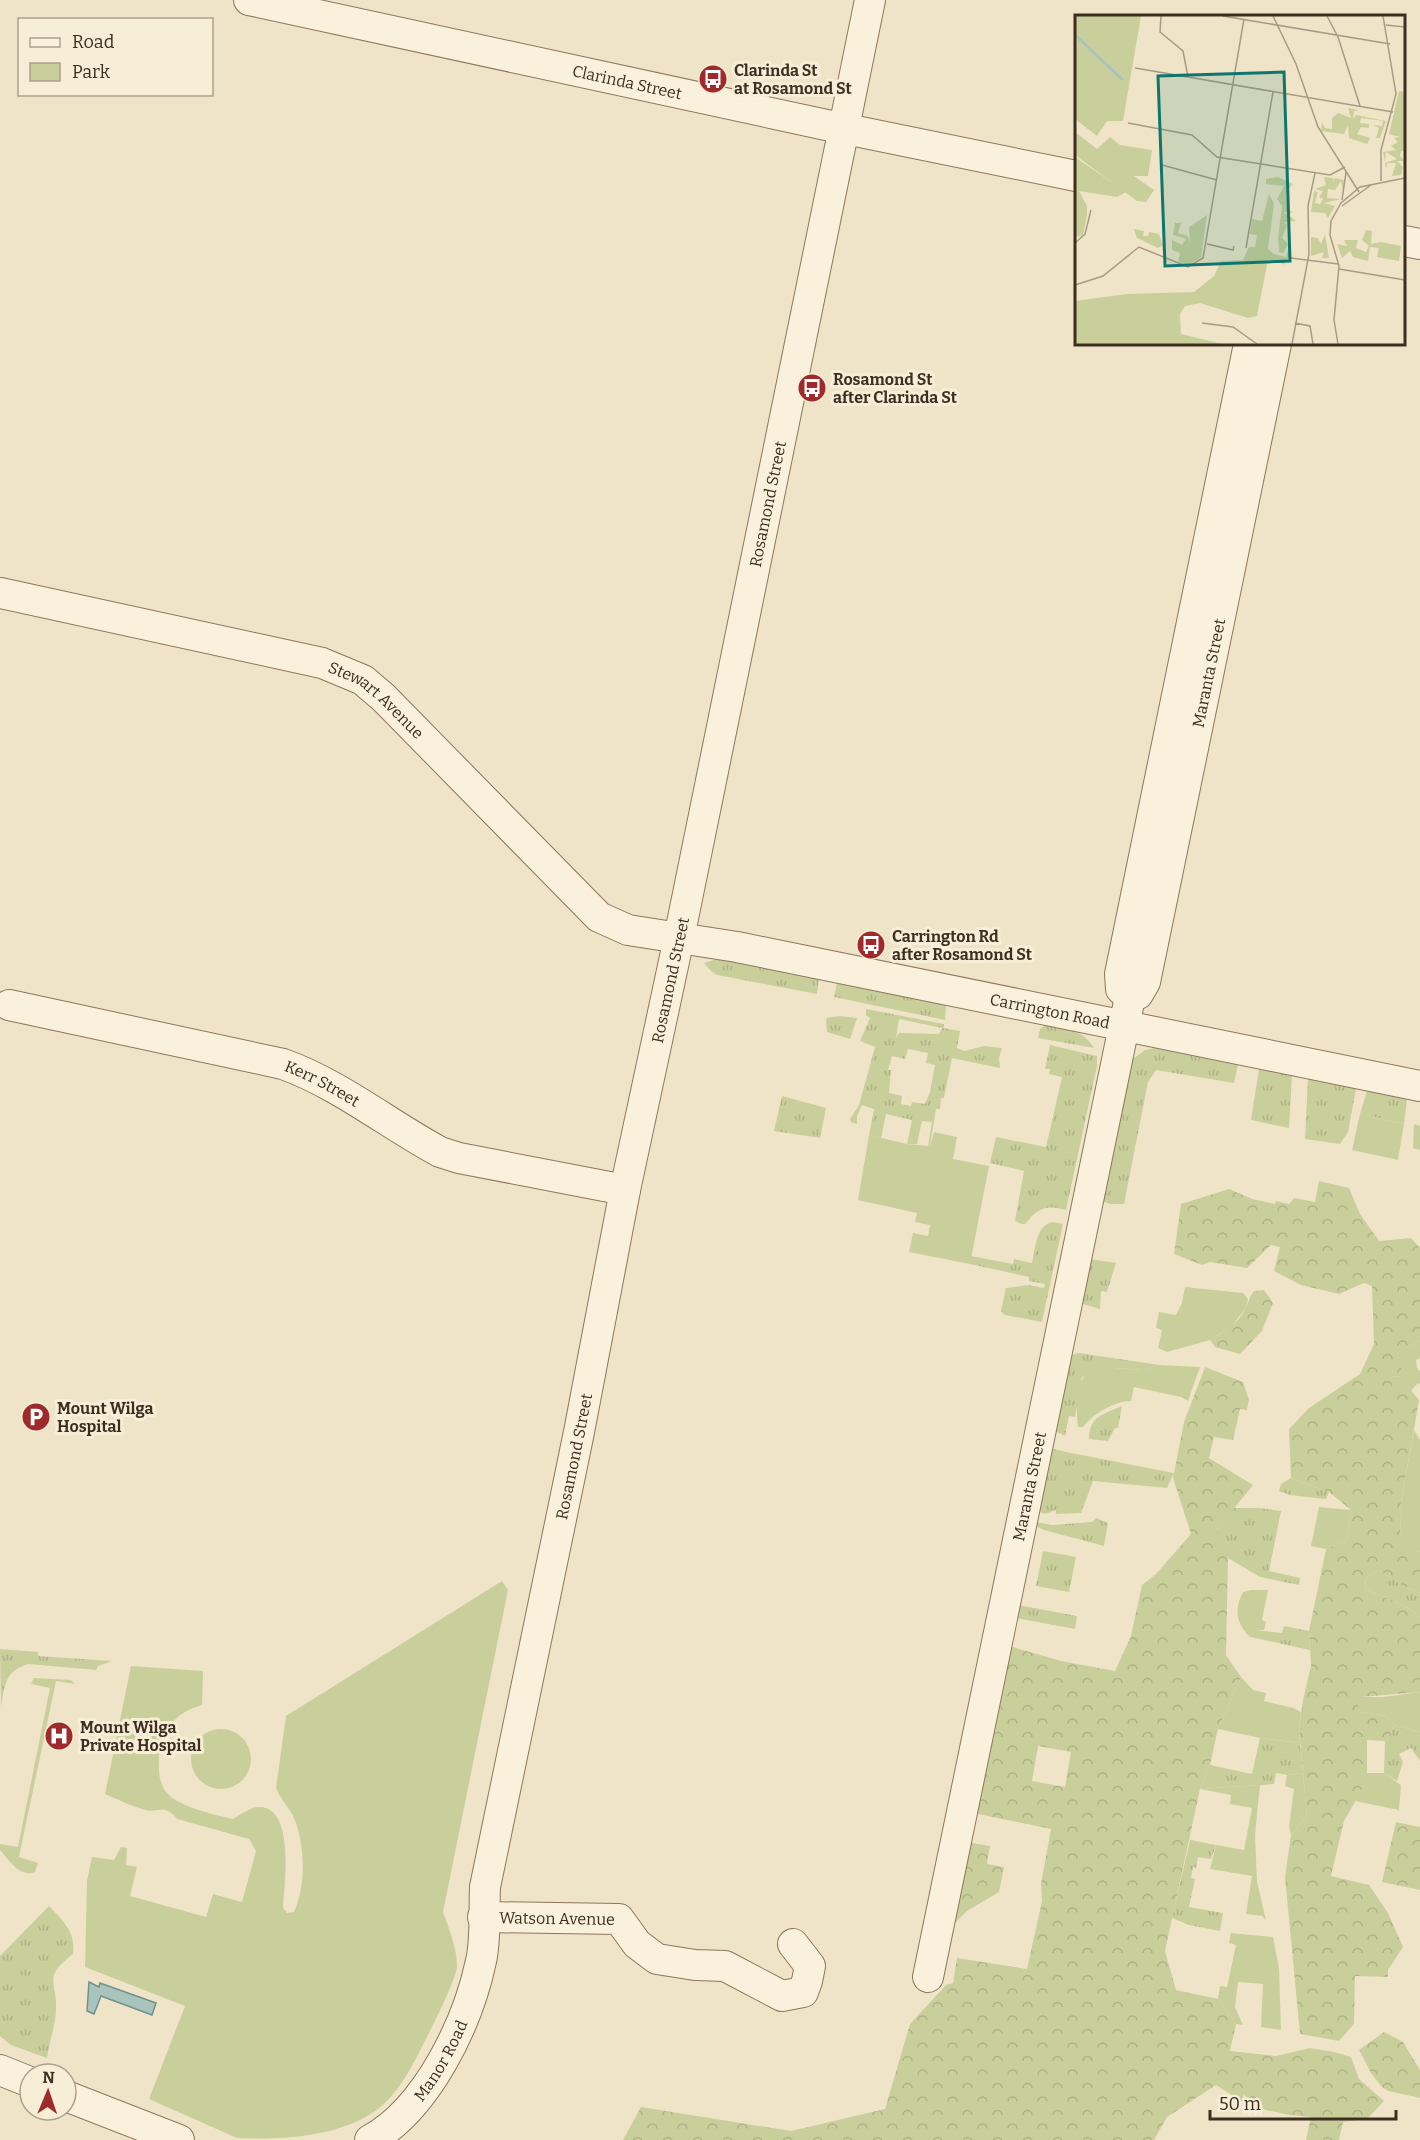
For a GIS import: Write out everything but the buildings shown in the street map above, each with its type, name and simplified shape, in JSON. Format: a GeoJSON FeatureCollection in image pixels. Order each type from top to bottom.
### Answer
{"type":"FeatureCollection","features":[{"type":"Feature","properties":{"kind":"street","name":"Clarinda Street"},"geometry":{"type":"LineString","coordinates":[[249,0],[333,8],[843,128],[1075,176]]}},
{"type":"Feature","properties":{"kind":"street","name":"Rosamond Street"},"geometry":{"type":"LineString","coordinates":[[482,1959],[485,1887],[579,1432],[624,1190],[679,938],[870,0]]}},
{"type":"Feature","properties":{"kind":"street"},"geometry":{"type":"LineString","coordinates":[[1405,241],[1420,244]]}},
{"type":"Feature","properties":{"kind":"street","name":"Maranta Street"},"geometry":{"type":"LineString","coordinates":[[1130,997],[1121,988],[1120,974],[1249,345]]}},
{"type":"Feature","properties":{"kind":"street","name":"Maranta Street"},"geometry":{"type":"LineString","coordinates":[[1130,997],[1138,994],[1145,982],[1276,345]]}},
{"type":"Feature","properties":{"kind":"street","name":"Stewart Avenue"},"geometry":{"type":"LineString","coordinates":[[0,593],[322,663],[363,680],[384,698],[599,917],[628,930],[679,938]]}},
{"type":"Feature","properties":{"kind":"street","name":"Carrington Road"},"geometry":{"type":"LineString","coordinates":[[679,938],[737,947],[1420,1086]]}},
{"type":"Feature","properties":{"kind":"street","name":"Maranta Street"},"geometry":{"type":"LineString","coordinates":[[928,1977],[1130,997]]}},
{"type":"Feature","properties":{"kind":"street","name":"Kerr Street"},"geometry":{"type":"LineString","coordinates":[[9,1005],[283,1064],[302,1071],[440,1152],[459,1158],[624,1190]]}},
{"type":"Feature","properties":{"kind":"street","name":"Watson Avenue"},"geometry":{"type":"LineString","coordinates":[[483,1917],[619,1919],[637,1944],[657,1959],[695,1965],[725,1966],[782,1996],[803,1992],[810,1966],[793,1944]]}},
{"type":"Feature","properties":{"kind":"street","name":"Manor Road"},"geometry":{"type":"LineString","coordinates":[[370,2140],[381,2134],[408,2110],[439,2068],[466,2010],[482,1959]]}},
{"type":"Feature","properties":{"kind":"street"},"geometry":{"type":"LineString","coordinates":[[0,2070],[18,2077]]}},
{"type":"Feature","properties":{"kind":"street"},"geometry":{"type":"LineString","coordinates":[[78,2101],[179,2140]]}},
{"type":"Feature","properties":{"kind":"green space"},"geometry":{"type":"Polygon","coordinates":[[[717,959],[819,979],[817,994],[717,975],[704,963],[717,959]]]}},
{"type":"Feature","properties":{"kind":"green space"},"geometry":{"type":"Polygon","coordinates":[[[837,983],[946,1005],[945,1020],[834,997],[837,983]]]}},
{"type":"Feature","properties":{"kind":"green space"},"geometry":{"type":"Polygon","coordinates":[[[866,1009],[944,1024],[943,1028],[960,1031],[957,1048],[964,1051],[984,1046],[1002,1048],[999,1058],[1000,1068],[952,1058],[944,1098],[941,1098],[940,1109],[936,1109],[930,1146],[928,1146],[932,1122],[922,1121],[917,1144],[907,1144],[912,1120],[886,1114],[881,1138],[869,1135],[874,1109],[862,1105],[857,1116],[857,1124],[851,1122],[850,1119],[859,1105],[875,1047],[860,1041],[870,1018],[866,1015],[866,1009]],[[899,1019],[896,1038],[899,1033],[939,1034],[942,1028],[899,1019]],[[908,1049],[905,1059],[892,1056],[888,1070],[891,1070],[889,1093],[902,1096],[901,1104],[911,1106],[912,1102],[925,1104],[930,1092],[935,1065],[926,1063],[928,1053],[908,1049]]]}},
{"type":"Feature","properties":{"kind":"green space"},"geometry":{"type":"Polygon","coordinates":[[[839,1016],[857,1018],[850,1039],[827,1032],[827,1018],[839,1016]]]}},
{"type":"Feature","properties":{"kind":"green space"},"geometry":{"type":"Polygon","coordinates":[[[1045,1025],[1079,1033],[1094,1048],[1038,1038],[1040,1029],[1045,1025]]]}},
{"type":"Feature","properties":{"kind":"green space"},"geometry":{"type":"Polygon","coordinates":[[[1050,1045],[1097,1056],[1097,1066],[1066,1210],[1044,1209],[1023,1224],[1015,1221],[1024,1171],[990,1163],[996,1137],[1046,1147],[1062,1077],[1049,1074],[1050,1069],[1045,1069],[1050,1045]]]}},
{"type":"Feature","properties":{"kind":"green space"},"geometry":{"type":"Polygon","coordinates":[[[1155,1048],[1238,1065],[1234,1083],[1156,1070],[1148,1082],[1124,1204],[1110,1204],[1099,1200],[1130,1061],[1145,1050],[1155,1048]]]}},
{"type":"Feature","properties":{"kind":"green space"},"geometry":{"type":"Polygon","coordinates":[[[1259,1069],[1292,1076],[1289,1128],[1251,1120],[1259,1069]]]}},
{"type":"Feature","properties":{"kind":"green space"},"geometry":{"type":"Polygon","coordinates":[[[1308,1079],[1356,1089],[1348,1132],[1340,1144],[1305,1139],[1308,1079]]]}},
{"type":"Feature","properties":{"kind":"green space"},"geometry":{"type":"Polygon","coordinates":[[[1367,1091],[1407,1099],[1404,1124],[1360,1114],[1367,1091]]]}},
{"type":"Feature","properties":{"kind":"green space"},"geometry":{"type":"Polygon","coordinates":[[[782,1096],[826,1108],[820,1138],[774,1131],[782,1096]]]}},
{"type":"Feature","properties":{"kind":"green space"},"geometry":{"type":"Polygon","coordinates":[[[1360,1114],[1404,1124],[1398,1160],[1352,1150],[1360,1114]]]}},
{"type":"Feature","properties":{"kind":"green space"},"geometry":{"type":"Polygon","coordinates":[[[1414,1124],[1420,1126],[1420,1150],[1413,1148],[1414,1124]]]}},
{"type":"Feature","properties":{"kind":"green space"},"geometry":{"type":"Polygon","coordinates":[[[934,1132],[957,1137],[953,1159],[989,1166],[970,1264],[909,1252],[913,1233],[928,1236],[930,1225],[915,1222],[917,1213],[858,1200],[869,1135],[907,1144],[930,1146],[934,1132]]]}},
{"type":"Feature","properties":{"kind":"green space"},"geometry":{"type":"Polygon","coordinates":[[[1319,1181],[1349,1188],[1360,1214],[1379,1241],[1411,1238],[1420,1248],[1420,1340],[1397,1353],[1404,1376],[1391,1377],[1407,1386],[1419,1400],[1400,1508],[1401,1542],[1420,1552],[1420,1593],[1378,1570],[1366,1578],[1365,1589],[1407,1607],[1420,1617],[1420,1692],[1361,1697],[1362,1712],[1386,1716],[1395,1725],[1385,1741],[1367,1740],[1367,1781],[1344,1821],[1331,1876],[1369,1885],[1388,1913],[1403,1947],[1388,1970],[1388,1977],[1355,1976],[1354,2024],[1339,2041],[1300,2034],[1285,1877],[1291,1835],[1307,1816],[1299,1729],[1311,1666],[1309,1631],[1326,1549],[1347,1540],[1351,1510],[1329,1492],[1291,1478],[1289,1429],[1309,1408],[1360,1374],[1374,1344],[1372,1286],[1364,1283],[1339,1294],[1301,1285],[1274,1271],[1280,1247],[1271,1245],[1247,1268],[1210,1262],[1202,1265],[1174,1254],[1181,1204],[1229,1189],[1252,1199],[1275,1204],[1276,1201],[1289,1204],[1294,1198],[1315,1202],[1319,1181]]]}},
{"type":"Feature","properties":{"kind":"green space"},"geometry":{"type":"Polygon","coordinates":[[[1052,1222],[1063,1224],[1042,1322],[1005,1315],[1001,1311],[1006,1288],[1029,1285],[1044,1288],[1045,1284],[1029,1281],[1029,1277],[970,1264],[971,1256],[1013,1264],[1014,1259],[1032,1263],[1039,1233],[1042,1228],[1052,1222]]]}},
{"type":"Feature","properties":{"kind":"green space"},"geometry":{"type":"Polygon","coordinates":[[[1089,1259],[1116,1263],[1107,1292],[1101,1291],[1100,1309],[1080,1301],[1089,1259]]]}},
{"type":"Feature","properties":{"kind":"green space"},"geometry":{"type":"Polygon","coordinates":[[[1185,1287],[1243,1293],[1248,1299],[1246,1308],[1231,1327],[1210,1340],[1167,1352],[1158,1348],[1162,1330],[1156,1328],[1159,1312],[1176,1315],[1182,1303],[1185,1287]]]}},
{"type":"Feature","properties":{"kind":"green space"},"geometry":{"type":"Polygon","coordinates":[[[1264,1290],[1273,1303],[1262,1331],[1240,1354],[1215,1347],[1210,1340],[1239,1319],[1254,1291],[1264,1290]]]}},
{"type":"Feature","properties":{"kind":"green space"},"geometry":{"type":"Polygon","coordinates":[[[1420,1340],[1420,1358],[1416,1360],[1420,1371],[1420,1384],[1418,1383],[1410,1392],[1407,1386],[1392,1387],[1391,1377],[1403,1376],[1397,1353],[1420,1340]]]}},
{"type":"Feature","properties":{"kind":"green space"},"geometry":{"type":"Polygon","coordinates":[[[1079,1353],[1166,1366],[1157,1365],[1143,1370],[1115,1368],[1082,1377],[1075,1417],[1069,1416],[1065,1436],[1057,1432],[1055,1428],[1070,1355],[1079,1353]]]}},
{"type":"Feature","properties":{"kind":"green space"},"geometry":{"type":"Polygon","coordinates":[[[1101,1363],[1115,1368],[1143,1370],[1157,1365],[1200,1367],[1188,1401],[1181,1397],[1134,1387],[1131,1401],[1111,1406],[1098,1413],[1083,1427],[1078,1427],[1077,1399],[1082,1380],[1086,1373],[1101,1363]]]}},
{"type":"Feature","properties":{"kind":"green space"},"geometry":{"type":"Polygon","coordinates":[[[1205,1367],[1243,1382],[1249,1400],[1247,1410],[1240,1409],[1233,1440],[1214,1437],[1209,1458],[1253,1485],[1219,1527],[1216,1543],[1228,1558],[1226,1655],[1241,1677],[1218,1729],[1210,1765],[1200,1789],[1165,1951],[1176,1990],[1218,1999],[1236,2024],[1230,2051],[1276,2056],[1310,2048],[1351,2057],[1359,2079],[1384,2101],[1367,2119],[1343,2122],[1339,2140],[1306,2140],[1311,2117],[1289,2115],[1249,2106],[1216,2085],[1167,2117],[1154,2140],[623,2140],[641,2107],[791,2131],[885,2109],[910,2024],[946,1985],[953,1983],[957,1958],[1027,1969],[1042,1901],[1041,1884],[1051,1829],[973,1813],[1009,1646],[1061,1661],[1115,1671],[1131,1636],[1142,1585],[1156,1574],[1191,1534],[1173,1478],[1184,1422],[1205,1367]],[[1038,1746],[1032,1781],[1065,1787],[1071,1752],[1038,1746]]]}},
{"type":"Feature","properties":{"kind":"green space"},"geometry":{"type":"Polygon","coordinates":[[[1122,1406],[1118,1428],[1115,1428],[1108,1441],[1089,1439],[1092,1425],[1099,1417],[1122,1406]]]}},
{"type":"Feature","properties":{"kind":"green space"},"geometry":{"type":"Polygon","coordinates":[[[1414,1430],[1420,1440],[1420,1552],[1401,1543],[1400,1508],[1414,1430]]]}},
{"type":"Feature","properties":{"kind":"green space"},"geometry":{"type":"Polygon","coordinates":[[[1050,1450],[1174,1473],[1167,1488],[1093,1481],[1081,1513],[1056,1514],[1056,1510],[1045,1514],[1039,1512],[1050,1450]]]}},
{"type":"Feature","properties":{"kind":"green space"},"geometry":{"type":"Polygon","coordinates":[[[1291,1478],[1329,1492],[1326,1499],[1290,1495],[1279,1491],[1281,1484],[1291,1478]]]}},
{"type":"Feature","properties":{"kind":"green space"},"geometry":{"type":"Polygon","coordinates":[[[1319,1507],[1351,1510],[1347,1540],[1326,1549],[1311,1546],[1319,1507]]]}},
{"type":"Feature","properties":{"kind":"green space"},"geometry":{"type":"Polygon","coordinates":[[[1233,1508],[1281,1511],[1269,1571],[1300,1578],[1299,1585],[1260,1577],[1228,1558],[1215,1543],[1219,1527],[1233,1508]]]}},
{"type":"Feature","properties":{"kind":"green space"},"geometry":{"type":"Polygon","coordinates":[[[1096,1518],[1108,1523],[1104,1546],[1044,1530],[1037,1527],[1035,1522],[1052,1525],[1092,1522],[1096,1518]]]}},
{"type":"Feature","properties":{"kind":"green space"},"geometry":{"type":"Polygon","coordinates":[[[1043,1551],[1076,1557],[1069,1592],[1036,1586],[1043,1551]]]}},
{"type":"Feature","properties":{"kind":"green space"},"geometry":{"type":"Polygon","coordinates":[[[1378,1570],[1420,1593],[1420,1617],[1407,1607],[1365,1589],[1366,1578],[1378,1570]]]}},
{"type":"Feature","properties":{"kind":"green space"},"geometry":{"type":"Polygon","coordinates":[[[502,1581],[508,1590],[443,1912],[454,1945],[457,1959],[456,1972],[432,2027],[400,2085],[388,2100],[356,2122],[317,2134],[296,2137],[237,2138],[149,2099],[185,2006],[85,1967],[87,1881],[92,1857],[114,1860],[121,1847],[127,1848],[126,1865],[137,1867],[130,1896],[206,1917],[213,1894],[242,1902],[256,1851],[249,1839],[177,1819],[168,1811],[142,1809],[105,1794],[131,1666],[203,1671],[202,1705],[182,1714],[168,1728],[164,1737],[159,1757],[159,1775],[162,1785],[168,1794],[181,1803],[233,1819],[258,1807],[270,1810],[278,1819],[283,1833],[286,1866],[283,1908],[287,1913],[294,1912],[301,1890],[303,1866],[301,1842],[295,1820],[276,1788],[286,1716],[502,1581]]]}},
{"type":"Feature","properties":{"kind":"green space"},"geometry":{"type":"Polygon","coordinates":[[[1268,1590],[1262,1620],[1266,1622],[1264,1630],[1255,1630],[1250,1637],[1239,1622],[1238,1604],[1243,1592],[1268,1590]]]}},
{"type":"Feature","properties":{"kind":"green space"},"geometry":{"type":"Polygon","coordinates":[[[1018,1605],[1077,1616],[1075,1629],[1016,1618],[1018,1605]]]}},
{"type":"Feature","properties":{"kind":"green space"},"geometry":{"type":"Polygon","coordinates":[[[1284,1626],[1309,1631],[1310,1650],[1250,1637],[1255,1630],[1282,1633],[1284,1626]]]}},
{"type":"Feature","properties":{"kind":"green space"},"geometry":{"type":"Polygon","coordinates":[[[0,1649],[38,1652],[38,1656],[112,1661],[98,1666],[96,1670],[28,1664],[20,1667],[7,1680],[1,1707],[0,1649]]]}},
{"type":"Feature","properties":{"kind":"green space"},"geometry":{"type":"Polygon","coordinates":[[[1241,1677],[1253,1690],[1266,1693],[1264,1701],[1301,1712],[1300,1743],[1260,1738],[1218,1729],[1241,1677]]]}},
{"type":"Feature","properties":{"kind":"green space"},"geometry":{"type":"Polygon","coordinates":[[[34,1678],[71,1680],[75,1684],[56,1681],[19,1857],[38,1863],[35,1872],[30,1873],[20,1870],[11,1863],[0,1850],[0,1844],[18,1847],[50,1688],[31,1684],[34,1678]]]}},
{"type":"Feature","properties":{"kind":"green space"},"geometry":{"type":"Polygon","coordinates":[[[1420,1692],[1420,1732],[1395,1725],[1386,1716],[1362,1712],[1357,1704],[1361,1697],[1383,1697],[1420,1692]]]}},
{"type":"Feature","properties":{"kind":"green space"},"geometry":{"type":"Polygon","coordinates":[[[1395,1725],[1420,1732],[1420,1761],[1411,1748],[1399,1754],[1403,1762],[1397,1781],[1384,1773],[1385,1741],[1395,1725]]]}},
{"type":"Feature","properties":{"kind":"green space"},"geometry":{"type":"Polygon","coordinates":[[[215,1729],[227,1729],[238,1734],[246,1742],[251,1759],[249,1771],[238,1784],[227,1789],[215,1789],[204,1784],[196,1776],[191,1765],[191,1753],[196,1742],[204,1734],[215,1729]]]}},
{"type":"Feature","properties":{"kind":"green space"},"geometry":{"type":"Polygon","coordinates":[[[1260,1738],[1300,1743],[1303,1773],[1287,1775],[1276,1773],[1274,1784],[1200,1789],[1210,1765],[1252,1774],[1260,1738]]]}},
{"type":"Feature","properties":{"kind":"green space"},"geometry":{"type":"Polygon","coordinates":[[[1303,1773],[1307,1816],[1291,1835],[1289,1826],[1294,1789],[1285,1786],[1287,1775],[1303,1773]]]}},
{"type":"Feature","properties":{"kind":"green space"},"geometry":{"type":"Polygon","coordinates":[[[1366,1773],[1384,1773],[1401,1785],[1399,1810],[1355,1801],[1367,1781],[1366,1773]]]}},
{"type":"Feature","properties":{"kind":"green space"},"geometry":{"type":"Polygon","coordinates":[[[1260,1785],[1255,1835],[1257,1882],[1266,1920],[1262,1916],[1246,1914],[1252,1876],[1210,1869],[1216,1845],[1244,1850],[1252,1808],[1230,1804],[1231,1795],[1200,1789],[1260,1785]]]}},
{"type":"Feature","properties":{"kind":"green space"},"geometry":{"type":"Polygon","coordinates":[[[1396,1822],[1420,1827],[1420,1890],[1382,1882],[1396,1822]]]}},
{"type":"Feature","properties":{"kind":"green space"},"geometry":{"type":"Polygon","coordinates":[[[1190,1840],[1216,1845],[1211,1859],[1198,1857],[1196,1868],[1193,1867],[1191,1878],[1195,1879],[1189,1907],[1223,1913],[1220,1931],[1189,1925],[1172,1918],[1190,1840]]]}},
{"type":"Feature","properties":{"kind":"green space"},"geometry":{"type":"Polygon","coordinates":[[[966,1842],[990,1846],[987,1864],[1004,1867],[999,1892],[967,1911],[956,1922],[949,1921],[966,1842]]]}},
{"type":"Feature","properties":{"kind":"green space"},"geometry":{"type":"Polygon","coordinates":[[[49,1906],[70,1933],[73,1954],[63,1962],[54,1975],[56,2012],[47,2058],[11,2045],[0,2036],[0,1956],[49,1906]]]}},
{"type":"Feature","properties":{"kind":"green space"},"geometry":{"type":"Polygon","coordinates":[[[1231,1933],[1273,1937],[1279,1968],[1281,2030],[1261,2027],[1263,1984],[1238,1982],[1235,2007],[1243,2025],[1236,2024],[1218,1999],[1220,1986],[1227,1987],[1236,1945],[1229,1943],[1231,1933]]]}},
{"type":"Feature","properties":{"kind":"green space"},"geometry":{"type":"Polygon","coordinates":[[[1384,2032],[1403,2042],[1420,2070],[1420,2098],[1388,2091],[1371,2073],[1359,2050],[1384,2032]]]}},
{"type":"Feature","properties":{"kind":"water"},"geometry":{"type":"Polygon","coordinates":[[[89,1982],[99,1987],[100,1983],[156,2003],[152,2015],[101,1996],[94,2014],[87,2011],[89,1982]]]}},
{"type":"Feature","properties":{"kind":"place","name":"Clarinda St at Rosamond St"},"geometry":{"type":"Point","coordinates":[713,79]}},
{"type":"Feature","properties":{"kind":"place","name":"Rosamond St after Clarinda St"},"geometry":{"type":"Point","coordinates":[812,388]}},
{"type":"Feature","properties":{"kind":"place","name":"Carrington Rd after Rosamond St"},"geometry":{"type":"Point","coordinates":[871,945]}},
{"type":"Feature","properties":{"kind":"place","name":"Mount Wilga Hospital"},"geometry":{"type":"Point","coordinates":[36,1417]}},
{"type":"Feature","properties":{"kind":"place","name":"Mount Wilga Private Hospital"},"geometry":{"type":"Point","coordinates":[59,1736]}}]}
